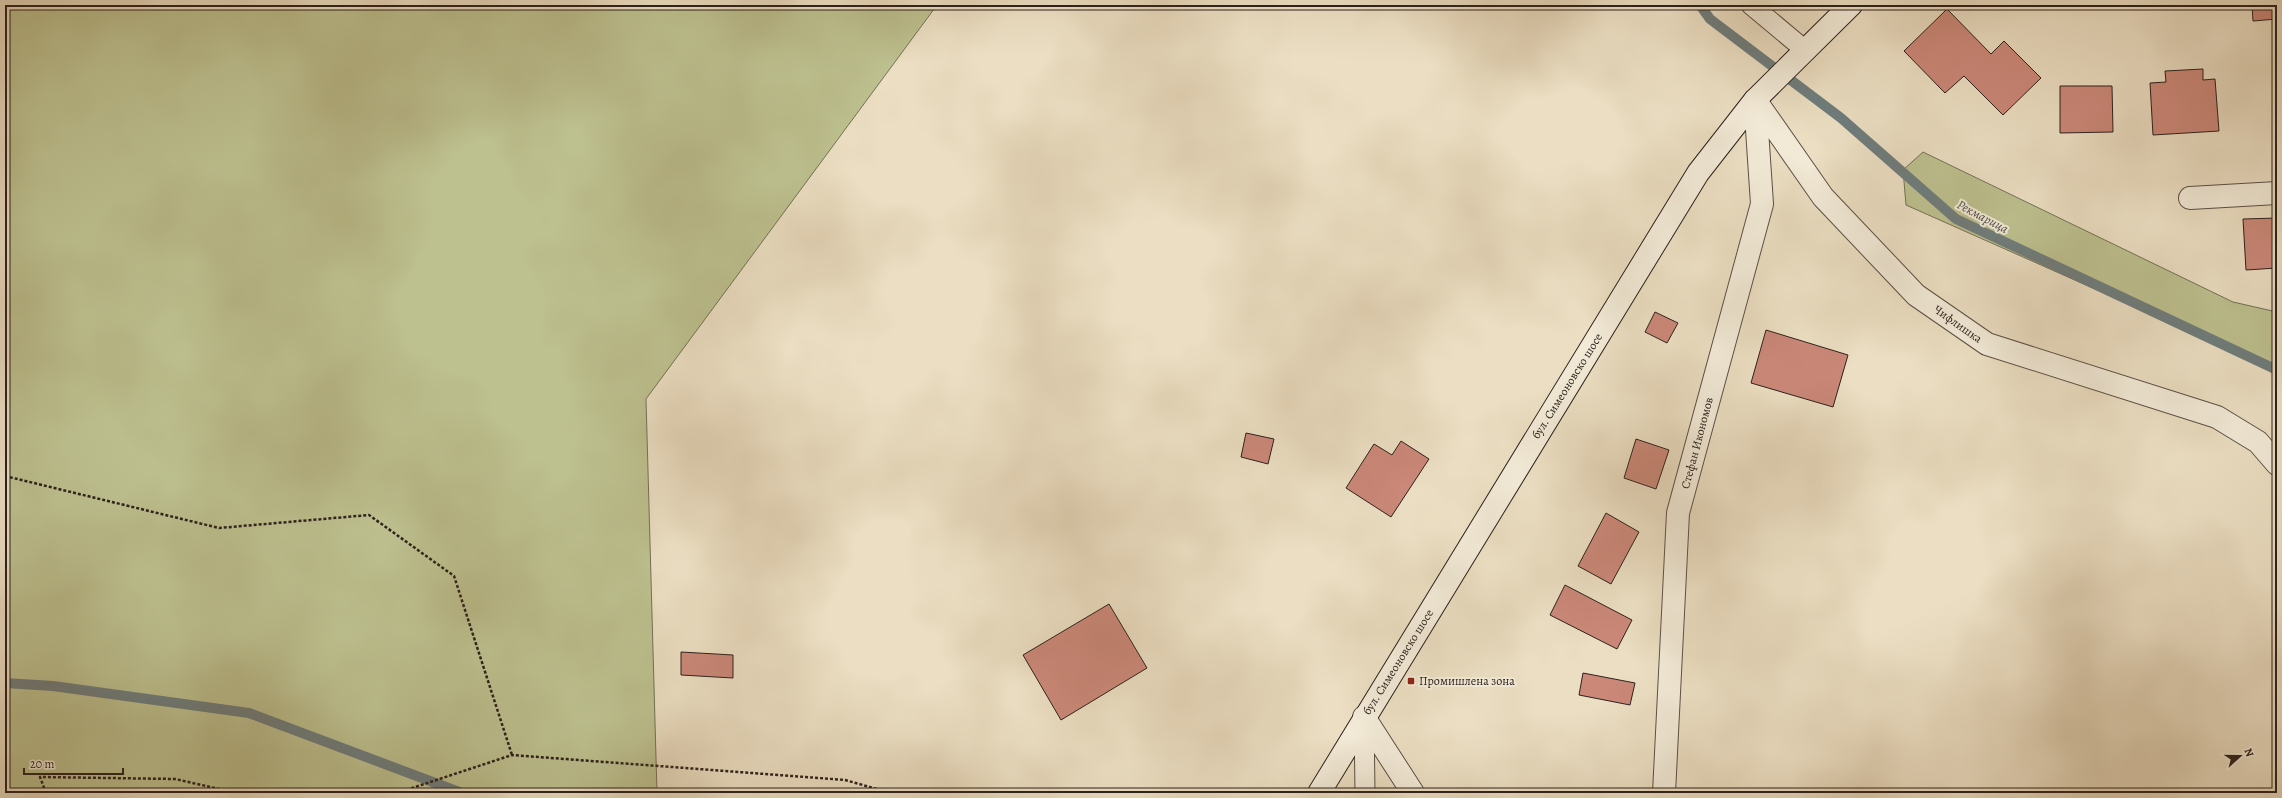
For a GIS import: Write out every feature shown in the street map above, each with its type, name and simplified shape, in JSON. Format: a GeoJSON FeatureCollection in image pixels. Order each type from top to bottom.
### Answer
{"type":"FeatureCollection","features":[{"type":"Feature","properties":{"kind":"street","name":"бул. Симеоновско шосе"},"geometry":{"type":"LineString","coordinates":[[1319,793],[1364,717],[1698,173],[1760,95],[1851,5]]}},
{"type":"Feature","properties":{"kind":"street","name":"Чифлишка"},"geometry":{"type":"LineString","coordinates":[[1760,95],[1823,198],[1916,295],[1987,344],[2217,416],[2258,442],[2277,464]]}},
{"type":"Feature","properties":{"kind":"street","name":"Стефан Икономов"},"geometry":{"type":"LineString","coordinates":[[1664,793],[1678,513],[1762,204],[1760,95]]}},
{"type":"Feature","properties":{"kind":"street"},"geometry":{"type":"LineString","coordinates":[[2190,198],[2277,193]]}},
{"type":"Feature","properties":{"kind":"street"},"geometry":{"type":"LineString","coordinates":[[1364,717],[1413,793]]}},
{"type":"Feature","properties":{"kind":"lane"},"geometry":{"type":"LineString","coordinates":[[1751,5],[1801,54]]}},
{"type":"Feature","properties":{"kind":"lane"},"geometry":{"type":"LineString","coordinates":[[1364,717],[1365,793]]}},
{"type":"Feature","properties":{"kind":"path"},"geometry":{"type":"LineString","coordinates":[[5,476],[219,528],[369,515],[454,576],[512,755]]}},
{"type":"Feature","properties":{"kind":"path"},"geometry":{"type":"LineString","coordinates":[[397,793],[512,755],[845,780],[891,793]]}},
{"type":"Feature","properties":{"kind":"path"},"geometry":{"type":"LineString","coordinates":[[46,793],[40,777],[175,779],[237,793]]}},
{"type":"Feature","properties":{"kind":"green space"},"geometry":{"type":"Polygon","coordinates":[[[5,5],[937,5],[646,399],[657,793],[5,793],[5,5]]]}},
{"type":"Feature","properties":{"kind":"green space"},"geometry":{"type":"Polygon","coordinates":[[[1923,152],[2233,302],[2277,312],[2277,370],[1906,205],[1903,170],[1923,152]]]}},
{"type":"Feature","properties":{"kind":"building"},"geometry":{"type":"Polygon","coordinates":[[[2252,5],[2277,5],[2277,19],[2253,21],[2252,5]]]}},
{"type":"Feature","properties":{"kind":"building"},"geometry":{"type":"Polygon","coordinates":[[[1947,9],[1991,54],[2004,41],[2041,78],[2003,115],[1964,76],[1945,93],[1904,51],[1947,9]]]}},
{"type":"Feature","properties":{"kind":"building"},"geometry":{"type":"Polygon","coordinates":[[[2203,69],[2203,80],[2215,79],[2219,131],[2153,135],[2150,83],[2166,82],[2165,71],[2203,69]]]}},
{"type":"Feature","properties":{"kind":"building"},"geometry":{"type":"Polygon","coordinates":[[[2060,86],[2112,86],[2113,132],[2060,133],[2060,86]]]}},
{"type":"Feature","properties":{"kind":"building"},"geometry":{"type":"Polygon","coordinates":[[[2277,218],[2277,268],[2246,270],[2243,219],[2277,218]]]}},
{"type":"Feature","properties":{"kind":"building"},"geometry":{"type":"Polygon","coordinates":[[[1655,312],[1678,323],[1667,343],[1645,332],[1655,312]]]}},
{"type":"Feature","properties":{"kind":"building"},"geometry":{"type":"Polygon","coordinates":[[[1766,330],[1848,355],[1833,407],[1751,383],[1766,330]]]}},
{"type":"Feature","properties":{"kind":"building"},"geometry":{"type":"Polygon","coordinates":[[[1246,433],[1274,439],[1268,464],[1241,457],[1246,433]]]}},
{"type":"Feature","properties":{"kind":"building"},"geometry":{"type":"Polygon","coordinates":[[[1636,439],[1669,450],[1656,489],[1624,478],[1636,439]]]}},
{"type":"Feature","properties":{"kind":"building"},"geometry":{"type":"Polygon","coordinates":[[[1401,441],[1429,459],[1391,517],[1346,488],[1374,444],[1392,455],[1401,441]]]}},
{"type":"Feature","properties":{"kind":"building"},"geometry":{"type":"Polygon","coordinates":[[[1606,513],[1639,532],[1611,584],[1578,566],[1606,513]]]}},
{"type":"Feature","properties":{"kind":"building"},"geometry":{"type":"Polygon","coordinates":[[[1565,585],[1632,620],[1617,649],[1550,615],[1565,585]]]}},
{"type":"Feature","properties":{"kind":"building"},"geometry":{"type":"Polygon","coordinates":[[[1109,604],[1147,668],[1061,720],[1023,655],[1109,604]]]}},
{"type":"Feature","properties":{"kind":"building"},"geometry":{"type":"Polygon","coordinates":[[[681,652],[733,655],[733,678],[681,675],[681,652]]]}},
{"type":"Feature","properties":{"kind":"building"},"geometry":{"type":"Polygon","coordinates":[[[1583,673],[1635,683],[1630,705],[1579,695],[1583,673]]]}},
{"type":"Feature","properties":{"kind":"waterway","name":"Рекмарица"},"geometry":{"type":"LineString","coordinates":[[1700,5],[1710,19],[1841,118],[1956,219],[2277,370]]}},
{"type":"Feature","properties":{"kind":"waterway"},"geometry":{"type":"LineString","coordinates":[[5,683],[53,686],[249,713],[462,793]]}},
{"type":"Feature","properties":{"kind":"place","name":"Промишлена зона"},"geometry":{"type":"Point","coordinates":[1411,681]}}]}
